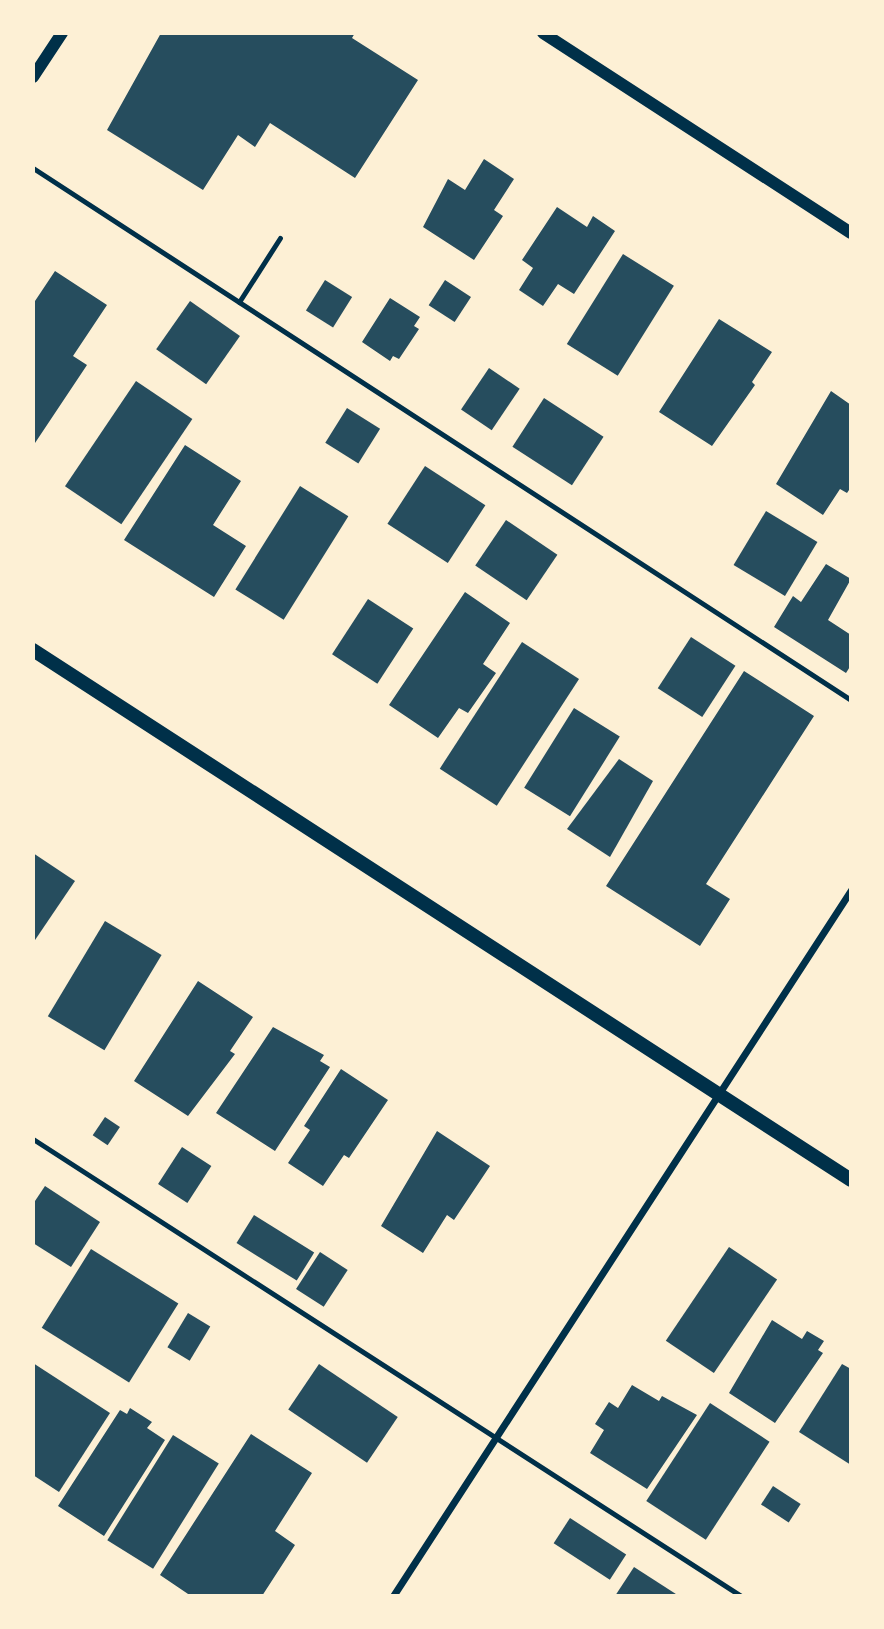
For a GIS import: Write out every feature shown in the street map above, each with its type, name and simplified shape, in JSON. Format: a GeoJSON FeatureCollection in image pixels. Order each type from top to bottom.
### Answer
{"type":"FeatureCollection","features":[{"type":"Feature","properties":{"kind":"main road"},"geometry":{"type":"LineString","coordinates":[[33,650],[851,1180]]}},
{"type":"Feature","properties":{"kind":"street"},"geometry":{"type":"LineString","coordinates":[[33,77],[62,33]]}},
{"type":"Feature","properties":{"kind":"street"},"geometry":{"type":"LineString","coordinates":[[543,33],[851,233]]}},
{"type":"Feature","properties":{"kind":"street"},"geometry":{"type":"LineString","coordinates":[[393,1596],[851,890]]}},
{"type":"Feature","properties":{"kind":"lane"},"geometry":{"type":"LineString","coordinates":[[33,168],[851,700]]}},
{"type":"Feature","properties":{"kind":"lane"},"geometry":{"type":"LineString","coordinates":[[239,302],[280,238]]}},
{"type":"Feature","properties":{"kind":"lane"},"geometry":{"type":"LineString","coordinates":[[33,1139],[741,1596]]}},
{"type":"Feature","properties":{"kind":"building"},"geometry":{"type":"Polygon","coordinates":[[[161,33],[355,33],[352,38],[418,80],[355,178],[270,123],[255,147],[238,135],[203,190],[107,130],[161,33]]]}},
{"type":"Feature","properties":{"kind":"building"},"geometry":{"type":"Polygon","coordinates":[[[484,159],[514,179],[494,210],[503,216],[474,260],[423,227],[448,179],[465,190],[484,159]]]}},
{"type":"Feature","properties":{"kind":"building"},"geometry":{"type":"Polygon","coordinates":[[[557,207],[587,227],[593,216],[615,231],[574,294],[558,284],[543,306],[519,290],[533,268],[522,260],[557,207]]]}},
{"type":"Feature","properties":{"kind":"building"},"geometry":{"type":"Polygon","coordinates":[[[623,254],[674,286],[618,376],[567,344],[623,254]]]}},
{"type":"Feature","properties":{"kind":"building"},"geometry":{"type":"Polygon","coordinates":[[[55,271],[107,305],[73,356],[87,365],[33,446],[33,304],[55,271]]]}},
{"type":"Feature","properties":{"kind":"building"},"geometry":{"type":"Polygon","coordinates":[[[325,280],[352,297],[333,327],[306,311],[325,280]]]}},
{"type":"Feature","properties":{"kind":"building"},"geometry":{"type":"Polygon","coordinates":[[[445,280],[471,297],[455,322],[429,305],[445,280]]]}},
{"type":"Feature","properties":{"kind":"building"},"geometry":{"type":"Polygon","coordinates":[[[390,298],[420,317],[414,326],[419,329],[399,359],[393,356],[390,361],[362,342],[390,298]]]}},
{"type":"Feature","properties":{"kind":"building"},"geometry":{"type":"Polygon","coordinates":[[[190,301],[240,336],[206,384],[156,349],[190,301]]]}},
{"type":"Feature","properties":{"kind":"building"},"geometry":{"type":"Polygon","coordinates":[[[719,319],[772,352],[752,382],[755,385],[712,446],[659,412],[719,319]]]}},
{"type":"Feature","properties":{"kind":"building"},"geometry":{"type":"Polygon","coordinates":[[[489,368],[520,389],[492,430],[461,409],[489,368]]]}},
{"type":"Feature","properties":{"kind":"building"},"geometry":{"type":"Polygon","coordinates":[[[136,381],[192,419],[121,524],[65,486],[136,381]]]}},
{"type":"Feature","properties":{"kind":"building"},"geometry":{"type":"Polygon","coordinates":[[[831,391],[851,405],[851,487],[847,493],[840,489],[823,515],[776,484],[831,391]]]}},
{"type":"Feature","properties":{"kind":"building"},"geometry":{"type":"Polygon","coordinates":[[[544,398],[604,437],[572,485],[512,447],[544,398]]]}},
{"type":"Feature","properties":{"kind":"building"},"geometry":{"type":"Polygon","coordinates":[[[347,408],[380,429],[358,463],[325,443],[347,408]]]}},
{"type":"Feature","properties":{"kind":"building"},"geometry":{"type":"Polygon","coordinates":[[[185,445],[241,481],[213,525],[246,546],[214,597],[124,540],[185,445]]]}},
{"type":"Feature","properties":{"kind":"building"},"geometry":{"type":"Polygon","coordinates":[[[425,466],[485,505],[448,563],[387,524],[425,466]]]}},
{"type":"Feature","properties":{"kind":"building"},"geometry":{"type":"Polygon","coordinates":[[[300,486],[348,516],[284,620],[235,589],[300,486]]]}},
{"type":"Feature","properties":{"kind":"building"},"geometry":{"type":"Polygon","coordinates":[[[766,511],[817,542],[785,596],[734,565],[766,511]]]}},
{"type":"Feature","properties":{"kind":"building"},"geometry":{"type":"Polygon","coordinates":[[[506,520],[557,555],[527,600],[475,566],[506,520]]]}},
{"type":"Feature","properties":{"kind":"building"},"geometry":{"type":"Polygon","coordinates":[[[826,564],[851,579],[828,620],[851,635],[851,665],[846,673],[774,627],[793,596],[801,602],[826,564]]]}},
{"type":"Feature","properties":{"kind":"building"},"geometry":{"type":"Polygon","coordinates":[[[465,592],[510,623],[483,664],[496,673],[468,713],[459,708],[438,738],[389,705],[465,592]]]}},
{"type":"Feature","properties":{"kind":"building"},"geometry":{"type":"Polygon","coordinates":[[[368,599],[413,628],[377,684],[332,654],[368,599]]]}},
{"type":"Feature","properties":{"kind":"building"},"geometry":{"type":"Polygon","coordinates":[[[691,637],[735,666],[702,717],[658,688],[691,637]]]}},
{"type":"Feature","properties":{"kind":"building"},"geometry":{"type":"Polygon","coordinates":[[[522,642],[579,679],[497,806],[440,769],[522,642]]]}},
{"type":"Feature","properties":{"kind":"building"},"geometry":{"type":"Polygon","coordinates":[[[744,671],[814,716],[706,884],[730,899],[700,946],[606,886],[744,671]]]}},
{"type":"Feature","properties":{"kind":"building"},"geometry":{"type":"Polygon","coordinates":[[[574,708],[620,737],[570,816],[524,788],[574,708]]]}},
{"type":"Feature","properties":{"kind":"building"},"geometry":{"type":"Polygon","coordinates":[[[619,759],[653,781],[610,857],[567,829],[619,759]]]}},
{"type":"Feature","properties":{"kind":"building"},"geometry":{"type":"Polygon","coordinates":[[[33,853],[75,881],[33,943],[33,853]]]}},
{"type":"Feature","properties":{"kind":"building"},"geometry":{"type":"Polygon","coordinates":[[[105,921],[162,955],[104,1050],[48,1016],[105,921]]]}},
{"type":"Feature","properties":{"kind":"building"},"geometry":{"type":"Polygon","coordinates":[[[198,981],[253,1017],[230,1051],[235,1054],[188,1116],[134,1081],[198,981]]]}},
{"type":"Feature","properties":{"kind":"building"},"geometry":{"type":"Polygon","coordinates":[[[273,1027],[324,1055],[320,1061],[330,1067],[275,1151],[216,1113],[273,1027]]]}},
{"type":"Feature","properties":{"kind":"building"},"geometry":{"type":"Polygon","coordinates":[[[341,1069],[388,1100],[349,1158],[344,1155],[323,1186],[288,1163],[310,1130],[304,1126],[341,1069]]]}},
{"type":"Feature","properties":{"kind":"building"},"geometry":{"type":"Polygon","coordinates":[[[105,1117],[120,1127],[108,1145],[93,1135],[105,1117]]]}},
{"type":"Feature","properties":{"kind":"building"},"geometry":{"type":"Polygon","coordinates":[[[437,1131],[490,1166],[454,1220],[447,1215],[423,1253],[381,1226],[437,1131]]]}},
{"type":"Feature","properties":{"kind":"building"},"geometry":{"type":"Polygon","coordinates":[[[182,1147],[211,1166],[187,1203],[158,1184],[182,1147]]]}},
{"type":"Feature","properties":{"kind":"building"},"geometry":{"type":"Polygon","coordinates":[[[45,1186],[100,1222],[71,1267],[33,1243],[33,1204],[45,1186]]]}},
{"type":"Feature","properties":{"kind":"building"},"geometry":{"type":"Polygon","coordinates":[[[254,1215],[314,1253],[297,1281],[237,1243],[254,1215]]]}},
{"type":"Feature","properties":{"kind":"building"},"geometry":{"type":"Polygon","coordinates":[[[729,1247],[777,1279],[714,1373],[666,1341],[729,1247]]]}},
{"type":"Feature","properties":{"kind":"building"},"geometry":{"type":"Polygon","coordinates":[[[91,1249],[178,1304],[129,1382],[42,1328],[91,1249]]]}},
{"type":"Feature","properties":{"kind":"building"},"geometry":{"type":"Polygon","coordinates":[[[320,1252],[348,1270],[324,1307],[296,1289],[320,1252]]]}},
{"type":"Feature","properties":{"kind":"building"},"geometry":{"type":"Polygon","coordinates":[[[188,1313],[210,1326],[190,1361],[167,1347],[188,1313]]]}},
{"type":"Feature","properties":{"kind":"building"},"geometry":{"type":"Polygon","coordinates":[[[772,1320],[802,1339],[807,1331],[824,1341],[818,1350],[823,1353],[775,1423],[729,1393],[772,1320]]]}},
{"type":"Feature","properties":{"kind":"building"},"geometry":{"type":"Polygon","coordinates":[[[33,1363],[110,1413],[59,1492],[33,1475],[33,1363]]]}},
{"type":"Feature","properties":{"kind":"building"},"geometry":{"type":"Polygon","coordinates":[[[319,1364],[398,1417],[367,1463],[288,1410],[319,1364]]]}},
{"type":"Feature","properties":{"kind":"building"},"geometry":{"type":"Polygon","coordinates":[[[842,1364],[851,1369],[851,1465],[799,1432],[842,1364]]]}},
{"type":"Feature","properties":{"kind":"building"},"geometry":{"type":"Polygon","coordinates":[[[632,1385],[659,1401],[662,1396],[697,1415],[647,1489],[590,1453],[604,1430],[595,1424],[609,1402],[618,1408],[632,1385]]]}},
{"type":"Feature","properties":{"kind":"building"},"geometry":{"type":"Polygon","coordinates":[[[710,1403],[770,1442],[706,1540],[646,1501],[710,1403]]]}},
{"type":"Feature","properties":{"kind":"building"},"geometry":{"type":"Polygon","coordinates":[[[130,1408],[152,1422],[147,1428],[165,1440],[104,1536],[58,1506],[120,1410],[127,1414],[130,1408]]]}},
{"type":"Feature","properties":{"kind":"building"},"geometry":{"type":"Polygon","coordinates":[[[251,1434],[312,1473],[275,1531],[295,1545],[262,1596],[191,1596],[160,1575],[251,1434]]]}},
{"type":"Feature","properties":{"kind":"building"},"geometry":{"type":"Polygon","coordinates":[[[173,1435],[219,1464],[153,1569],[107,1540],[173,1435]]]}},
{"type":"Feature","properties":{"kind":"building"},"geometry":{"type":"Polygon","coordinates":[[[773,1486],[801,1504],[789,1522],[761,1504],[773,1486]]]}},
{"type":"Feature","properties":{"kind":"building"},"geometry":{"type":"Polygon","coordinates":[[[570,1518],[626,1554],[610,1580],[554,1543],[570,1518]]]}},
{"type":"Feature","properties":{"kind":"building"},"geometry":{"type":"Polygon","coordinates":[[[634,1567],[679,1596],[615,1596],[634,1567]]]}}]}
